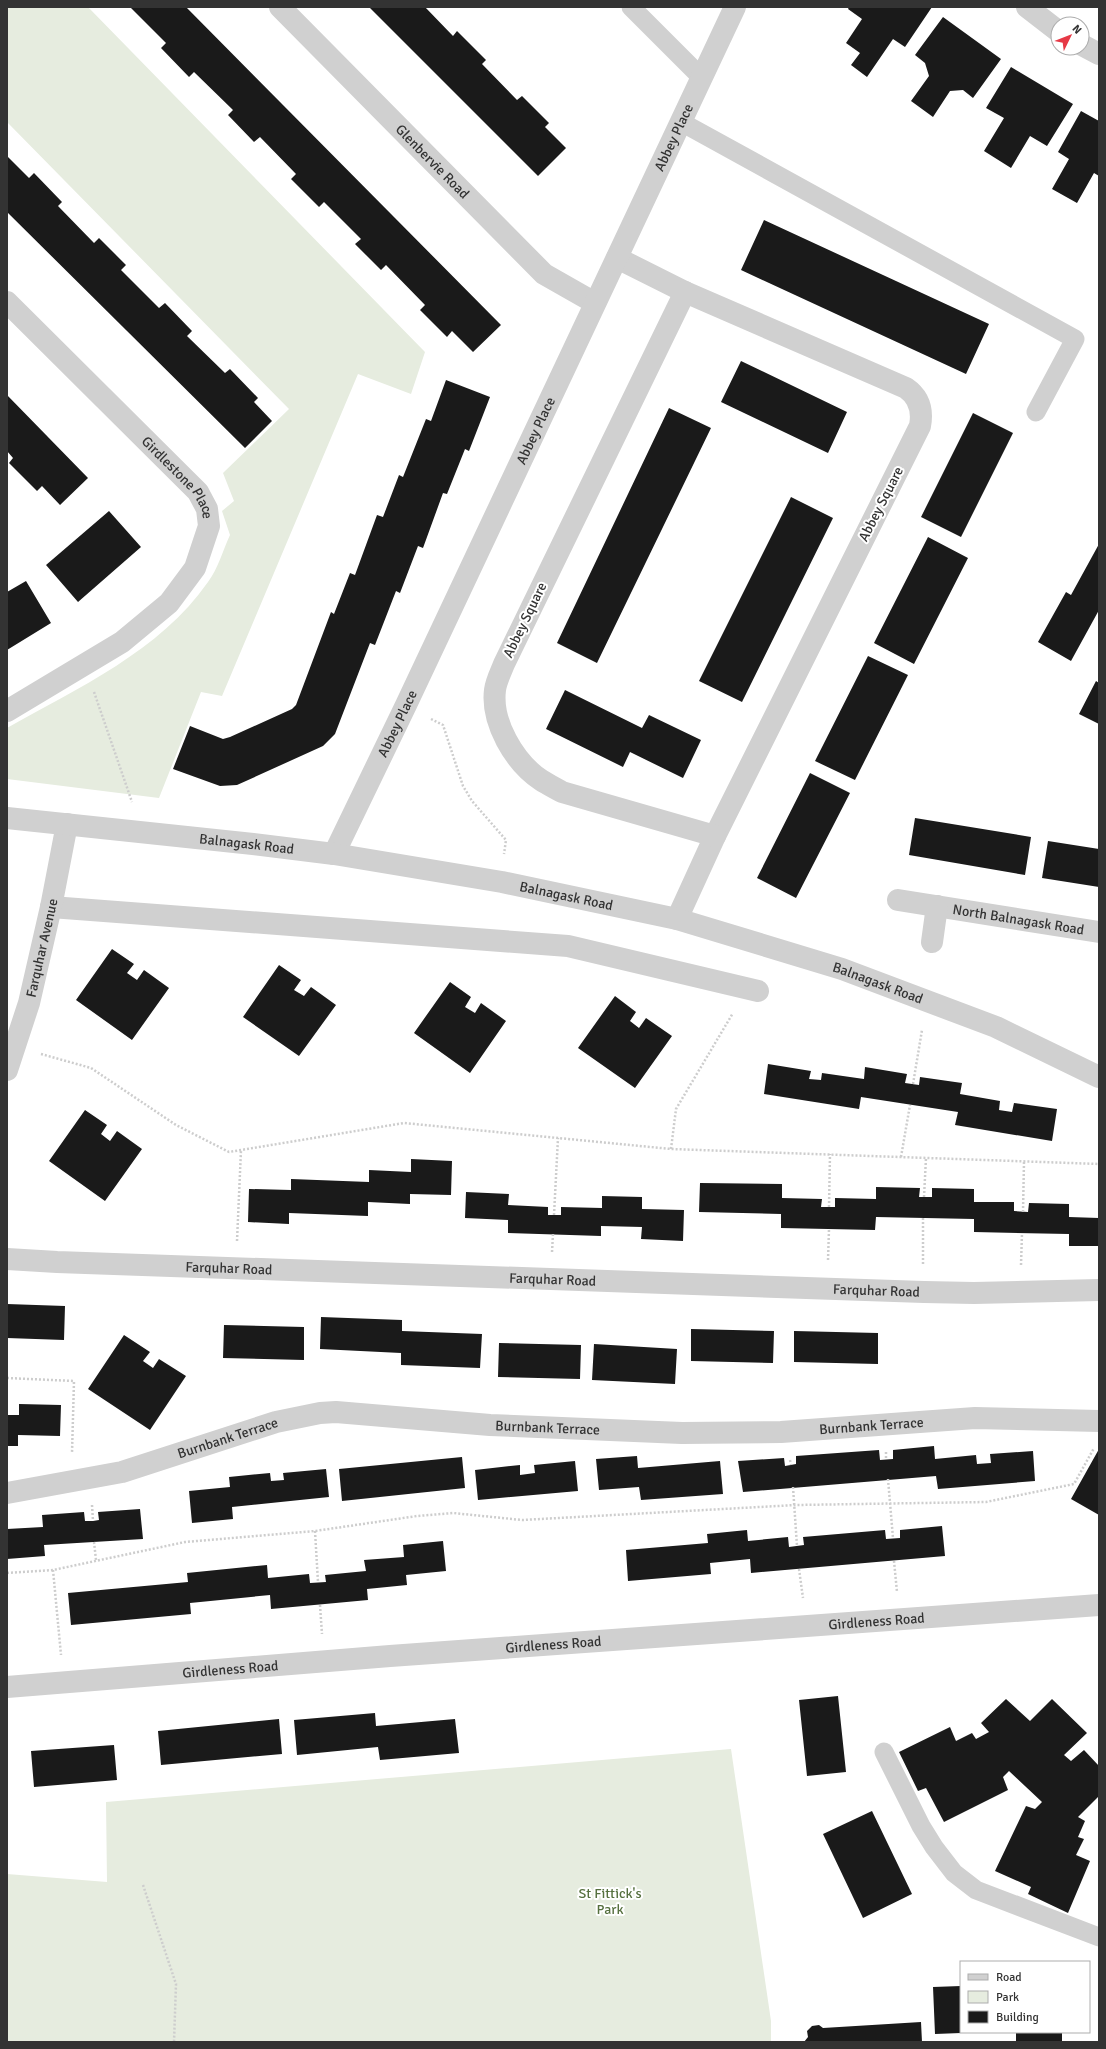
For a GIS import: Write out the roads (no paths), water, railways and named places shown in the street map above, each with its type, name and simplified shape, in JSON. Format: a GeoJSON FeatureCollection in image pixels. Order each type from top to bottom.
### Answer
{"type":"FeatureCollection","features":[{"type":"Feature","properties":{"kind":"street","name":"Glenbervie Road"},"geometry":{"type":"LineString","coordinates":[[280,7],[544,274],[595,303]]}},
{"type":"Feature","properties":{"kind":"street","name":"Abbey Place"},"geometry":{"type":"LineString","coordinates":[[334,854],[406,705],[735,7]]}},
{"type":"Feature","properties":{"kind":"street"},"geometry":{"type":"LineString","coordinates":[[1027,7],[1050,25]]}},
{"type":"Feature","properties":{"kind":"street"},"geometry":{"type":"LineString","coordinates":[[1090,49],[1099,54]]}},
{"type":"Feature","properties":{"kind":"street","name":"Abbey Square"},"geometry":{"type":"LineString","coordinates":[[617,258],[685,292],[906,388],[918,399],[921,419],[920,426],[715,836],[677,919]]}},
{"type":"Feature","properties":{"kind":"street","name":"Abbey Square"},"geometry":{"type":"LineString","coordinates":[[685,292],[504,664],[495,689],[494,707],[498,724],[508,743],[526,765],[545,782],[562,792],[715,836]]}},
{"type":"Feature","properties":{"kind":"street","name":"Girdlestone Place"},"geometry":{"type":"LineString","coordinates":[[7,302],[198,492],[207,509],[209,526],[195,568],[170,602],[122,642],[7,711]]}},
{"type":"Feature","properties":{"kind":"street","name":"Balnagask Road"},"geometry":{"type":"LineString","coordinates":[[7,818],[139,831],[334,854],[502,882],[677,919],[842,969],[996,1027],[1099,1076]]}},
{"type":"Feature","properties":{"kind":"street","name":"Farquhar Avenue"},"geometry":{"type":"LineString","coordinates":[[7,1070],[29,1003],[51,907],[67,824]]}},
{"type":"Feature","properties":{"kind":"street","name":"North Balnagask Road"},"geometry":{"type":"LineString","coordinates":[[898,900],[1099,932]]}},
{"type":"Feature","properties":{"kind":"street","name":"North Balnagask Road"},"geometry":{"type":"LineString","coordinates":[[932,942],[937,906]]}},
{"type":"Feature","properties":{"kind":"street"},"geometry":{"type":"LineString","coordinates":[[51,907],[568,946],[758,991]]}},
{"type":"Feature","properties":{"kind":"street","name":"Farquhar Road"},"geometry":{"type":"LineString","coordinates":[[7,1259],[924,1292],[974,1293],[1099,1290]]}},
{"type":"Feature","properties":{"kind":"street","name":"Burnbank Terrace"},"geometry":{"type":"LineString","coordinates":[[7,1493],[71,1483],[122,1472],[276,1422],[320,1413],[336,1412],[490,1425],[682,1433],[781,1432],[975,1418],[1099,1421]]}},
{"type":"Feature","properties":{"kind":"street","name":"Girdleness Road"},"geometry":{"type":"LineString","coordinates":[[7,1687],[390,1656],[1099,1605]]}},
{"type":"Feature","properties":{"kind":"lane"},"geometry":{"type":"LineString","coordinates":[[631,7],[701,77]]}},
{"type":"Feature","properties":{"kind":"lane"},"geometry":{"type":"LineString","coordinates":[[681,122],[1075,339],[1036,412]]}},
{"type":"Feature","properties":{"kind":"lane"},"geometry":{"type":"LineString","coordinates":[[884,1752],[920,1826],[934,1848],[954,1873],[976,1890],[1099,1937]]}},
{"type":"Feature","properties":{"kind":"park label","name":"St Fittick's Park"},"geometry":{"type":"Point","coordinates":[610,1902]}}]}
